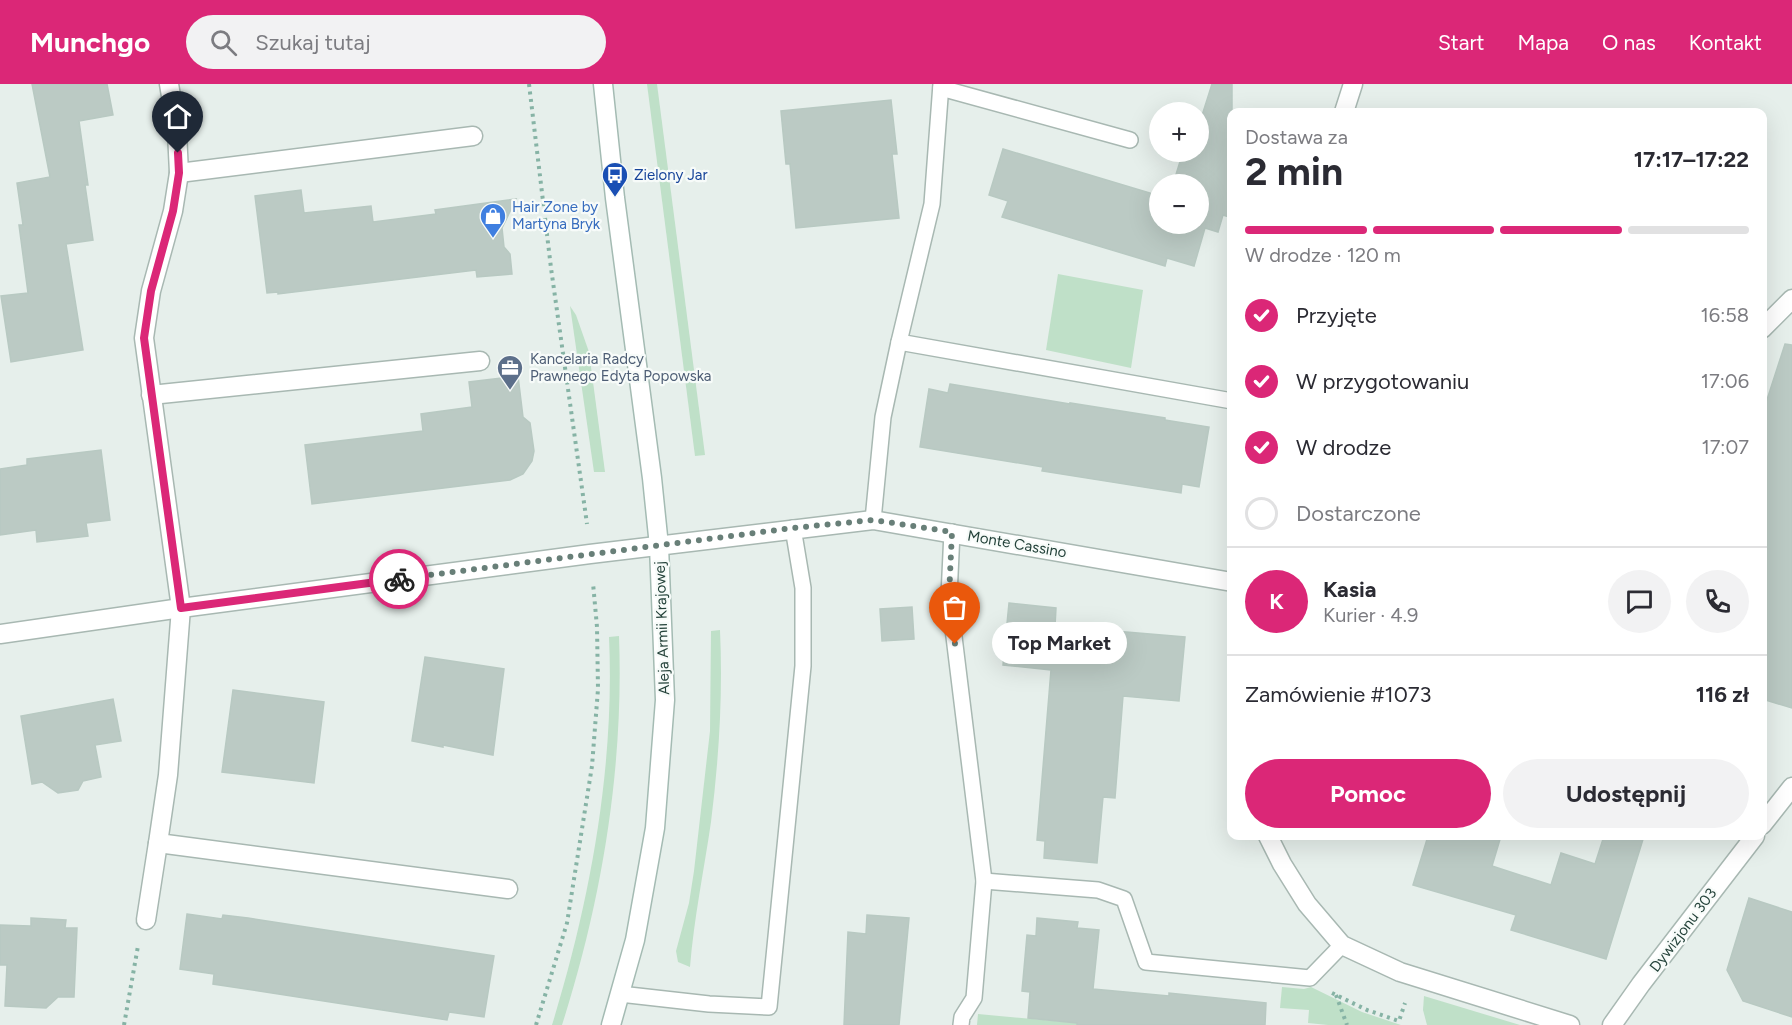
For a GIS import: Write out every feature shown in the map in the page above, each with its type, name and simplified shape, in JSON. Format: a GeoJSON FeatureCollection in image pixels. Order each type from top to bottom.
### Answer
{"type":"FeatureCollection","features":[{"type":"Feature","properties":{"kind":"street"},"geometry":{"type":"LineString","coordinates":[[146,920],[168,775],[181,608],[144,338],[151,291],[173,211],[179,173],[177,132],[169,84]]}},
{"type":"Feature","properties":{"kind":"street","name":"Aleja Armii Krajowej"},"geometry":{"type":"LineString","coordinates":[[603,84],[615,198],[659,546],[665,700],[655,828],[642,905],[635,940],[610,1025]]}},
{"type":"Feature","properties":{"kind":"street"},"geometry":{"type":"LineString","coordinates":[[1345,108],[1353,84]]}},
{"type":"Feature","properties":{"kind":"street"},"geometry":{"type":"LineString","coordinates":[[179,173],[472,136]]}},
{"type":"Feature","properties":{"kind":"street"},"geometry":{"type":"LineString","coordinates":[[1767,324],[1792,299]]}},
{"type":"Feature","properties":{"kind":"street"},"geometry":{"type":"LineString","coordinates":[[152,395],[480,361]]}},
{"type":"Feature","properties":{"kind":"street","name":"Monte Cassino"},"geometry":{"type":"LineString","coordinates":[[0,634],[793,528],[873,520],[1227,581]]}},
{"type":"Feature","properties":{"kind":"street"},"geometry":{"type":"LineString","coordinates":[[1767,819],[1792,787]]}},
{"type":"Feature","properties":{"kind":"street"},"geometry":{"type":"LineString","coordinates":[[1270,840],[1307,904],[1342,945],[1414,977],[1570,1025]]}},
{"type":"Feature","properties":{"kind":"street","name":"Dywizjonu 303"},"geometry":{"type":"LineString","coordinates":[[1612,1025],[1752,840]]}},
{"type":"Feature","properties":{"kind":"street"},"geometry":{"type":"LineString","coordinates":[[158,843],[508,889]]}},
{"type":"Feature","properties":{"kind":"lane"},"geometry":{"type":"LineString","coordinates":[[873,520],[883,417],[932,204],[941,86],[1130,140]]}},
{"type":"Feature","properties":{"kind":"lane"},"geometry":{"type":"LineString","coordinates":[[899,342],[1227,400]]}},
{"type":"Feature","properties":{"kind":"lane"},"geometry":{"type":"LineString","coordinates":[[620,994],[709,1004],[769,1007],[803,666],[803,588],[793,528]]}},
{"type":"Feature","properties":{"kind":"lane"},"geometry":{"type":"LineString","coordinates":[[952,532],[949,596],[984,881],[974,998],[962,1017],[961,1025]]}},
{"type":"Feature","properties":{"kind":"lane"},"geometry":{"type":"LineString","coordinates":[[984,881],[1098,891],[1124,899],[1146,962],[1310,978],[1342,945]]}},
{"type":"Feature","properties":{"kind":"path"},"geometry":{"type":"LineString","coordinates":[[124,1025],[135,955],[146,920]]}},
{"type":"Feature","properties":{"kind":"path"},"geometry":{"type":"LineString","coordinates":[[1310,978],[1317,985],[1367,1010],[1399,1021],[1414,977]]}},
{"type":"Feature","properties":{"kind":"path"},"geometry":{"type":"LineString","coordinates":[[1335,994],[1347,1025]]}},
{"type":"Feature","properties":{"kind":"green space"},"geometry":{"type":"Polygon","coordinates":[[[647,84],[657,84],[705,455],[695,456],[647,84]]]}},
{"type":"Feature","properties":{"kind":"green space"},"geometry":{"type":"Polygon","coordinates":[[[1058,274],[1143,290],[1131,368],[1046,350],[1058,274]]]}},
{"type":"Feature","properties":{"kind":"green space"},"geometry":{"type":"Polygon","coordinates":[[[570,306],[576,315],[589,352],[605,472],[594,472],[570,306]]]}},
{"type":"Feature","properties":{"kind":"green space"},"geometry":{"type":"Polygon","coordinates":[[[720,630],[721,702],[716,774],[690,967],[678,962],[676,951],[689,903],[694,871],[710,731],[711,631],[720,630]]]}},
{"type":"Feature","properties":{"kind":"green space"},"geometry":{"type":"Polygon","coordinates":[[[619,636],[620,685],[614,784],[599,882],[562,1025],[552,1025],[578,931],[597,833],[608,735],[609,637],[619,636]]]}},
{"type":"Feature","properties":{"kind":"green space"},"geometry":{"type":"Polygon","coordinates":[[[1282,987],[1304,989],[1311,987],[1362,1012],[1401,1025],[1308,1023],[1309,1010],[1280,1008],[1282,987]]]}},
{"type":"Feature","properties":{"kind":"green space"},"geometry":{"type":"Polygon","coordinates":[[[1424,996],[1520,1025],[1427,1025],[1423,1010],[1424,996]]]}},
{"type":"Feature","properties":{"kind":"green space"},"geometry":{"type":"Polygon","coordinates":[[[978,1014],[1077,1023],[1077,1025],[977,1025],[978,1014]]]}},
{"type":"Feature","properties":{"kind":"building"},"geometry":{"type":"Polygon","coordinates":[[[32,84],[107,84],[113,115],[79,121],[93,240],[66,244],[83,350],[11,362],[1,296],[28,293],[19,225],[23,225],[17,183],[50,177],[32,84]]]}},
{"type":"Feature","properties":{"kind":"building"},"geometry":{"type":"Polygon","coordinates":[[[1212,84],[1232,84],[1232,108],[1227,108],[1227,216],[1223,215],[1218,232],[1209,229],[1209,174],[1176,174],[1180,162],[1209,162],[1209,102],[1206,102],[1212,84]]]}},
{"type":"Feature","properties":{"kind":"building"},"geometry":{"type":"Polygon","coordinates":[[[891,100],[897,154],[892,154],[899,218],[796,228],[790,164],[786,164],[781,111],[891,100]]]}},
{"type":"Feature","properties":{"kind":"building"},"geometry":{"type":"Polygon","coordinates":[[[1003,149],[1149,193],[1149,234],[1203,234],[1194,266],[1167,258],[1165,266],[1002,217],[1008,201],[989,195],[1003,149]]]}},
{"type":"Feature","properties":{"kind":"building"},"geometry":{"type":"Polygon","coordinates":[[[301,190],[304,213],[371,206],[373,222],[436,214],[435,210],[516,199],[502,228],[504,247],[510,254],[512,274],[477,277],[476,270],[278,294],[278,292],[267,293],[255,196],[301,190]]]}},
{"type":"Feature","properties":{"kind":"building"},"geometry":{"type":"Polygon","coordinates":[[[1785,344],[1792,345],[1792,708],[1767,700],[1767,400],[1785,344]]]}},
{"type":"Feature","properties":{"kind":"building"},"geometry":{"type":"Polygon","coordinates":[[[518,376],[523,417],[530,423],[534,451],[532,461],[523,474],[510,480],[312,504],[305,445],[423,431],[421,414],[472,407],[469,382],[518,376]]]}},
{"type":"Feature","properties":{"kind":"building"},"geometry":{"type":"Polygon","coordinates":[[[950,384],[1209,427],[1199,487],[1182,484],[1181,493],[1042,471],[1043,467],[920,447],[929,389],[948,393],[950,384]]]}},
{"type":"Feature","properties":{"kind":"building"},"geometry":{"type":"Polygon","coordinates":[[[101,450],[110,520],[86,523],[88,536],[37,542],[36,530],[0,535],[0,469],[27,465],[27,459],[101,450]]]}},
{"type":"Feature","properties":{"kind":"building"},"geometry":{"type":"Polygon","coordinates":[[[1009,603],[1056,608],[1055,626],[1185,637],[1179,701],[1123,696],[1115,798],[1103,797],[1097,863],[1044,858],[1045,841],[1037,840],[1051,670],[1003,665],[1009,603]]]}},
{"type":"Feature","properties":{"kind":"building"},"geometry":{"type":"Polygon","coordinates":[[[912,607],[914,639],[882,641],[880,609],[912,607]]]}},
{"type":"Feature","properties":{"kind":"building"},"geometry":{"type":"Polygon","coordinates":[[[425,657],[504,669],[493,755],[412,741],[425,657]]]}},
{"type":"Feature","properties":{"kind":"building"},"geometry":{"type":"Polygon","coordinates":[[[233,690],[324,702],[314,783],[222,772],[233,690]]]}},
{"type":"Feature","properties":{"kind":"building"},"geometry":{"type":"Polygon","coordinates":[[[113,699],[121,741],[95,745],[101,777],[83,781],[78,790],[58,793],[42,782],[32,784],[21,716],[113,699]]]}},
{"type":"Feature","properties":{"kind":"building"},"geometry":{"type":"Polygon","coordinates":[[[1427,840],[1500,840],[1492,866],[1551,885],[1561,853],[1595,864],[1603,840],[1643,840],[1606,959],[1511,930],[1516,915],[1413,885],[1427,840]]]}},
{"type":"Feature","properties":{"kind":"building"},"geometry":{"type":"Polygon","coordinates":[[[1749,898],[1792,912],[1792,1017],[1743,1001],[1727,970],[1749,898]]]}},
{"type":"Feature","properties":{"kind":"building"},"geometry":{"type":"Polygon","coordinates":[[[187,914],[222,919],[223,915],[248,918],[494,956],[484,1017],[449,1012],[447,1020],[213,984],[214,974],[180,969],[187,914]]]}},
{"type":"Feature","properties":{"kind":"building"},"geometry":{"type":"Polygon","coordinates":[[[867,915],[909,918],[899,1025],[844,1025],[848,932],[866,934],[867,915]]]}},
{"type":"Feature","properties":{"kind":"building"},"geometry":{"type":"Polygon","coordinates":[[[31,918],[66,920],[65,928],[77,928],[74,997],[58,997],[46,1008],[5,1006],[7,965],[0,965],[0,925],[31,926],[31,918]]]}},
{"type":"Feature","properties":{"kind":"building"},"geometry":{"type":"Polygon","coordinates":[[[1037,918],[1078,922],[1077,928],[1099,930],[1093,989],[1169,996],[1169,993],[1266,1003],[1265,1025],[1077,1025],[1077,1023],[1028,1018],[1030,992],[1022,991],[1027,935],[1036,936],[1037,918]]]}},
{"type":"Feature","properties":{"kind":"way so far"},"geometry":{"type":"LineString","coordinates":[[399,579],[793,528],[873,520],[952,532],[949,596],[955,644]]}},
{"type":"Feature","properties":{"kind":"place","name":"Zielony Jar"},"geometry":{"type":"Point","coordinates":[615,198]}},
{"type":"Feature","properties":{"kind":"place","name":"Hair Zone by Martyna Bryk"},"geometry":{"type":"Point","coordinates":[493,239]}},
{"type":"Feature","properties":{"kind":"place","name":"Kancelaria Radcy Prawnego Edyta Popowska"},"geometry":{"type":"Point","coordinates":[510,391]}},
{"type":"Feature","properties":{"kind":"place","name":"Top Market"},"geometry":{"type":"Point","coordinates":[955,644]}},
{"type":"Feature","properties":{"kind":"route"},"geometry":{"type":"LineString","coordinates":[[178,153],[179,173],[173,211],[151,291],[144,338],[181,608],[399,579]]}}]}
